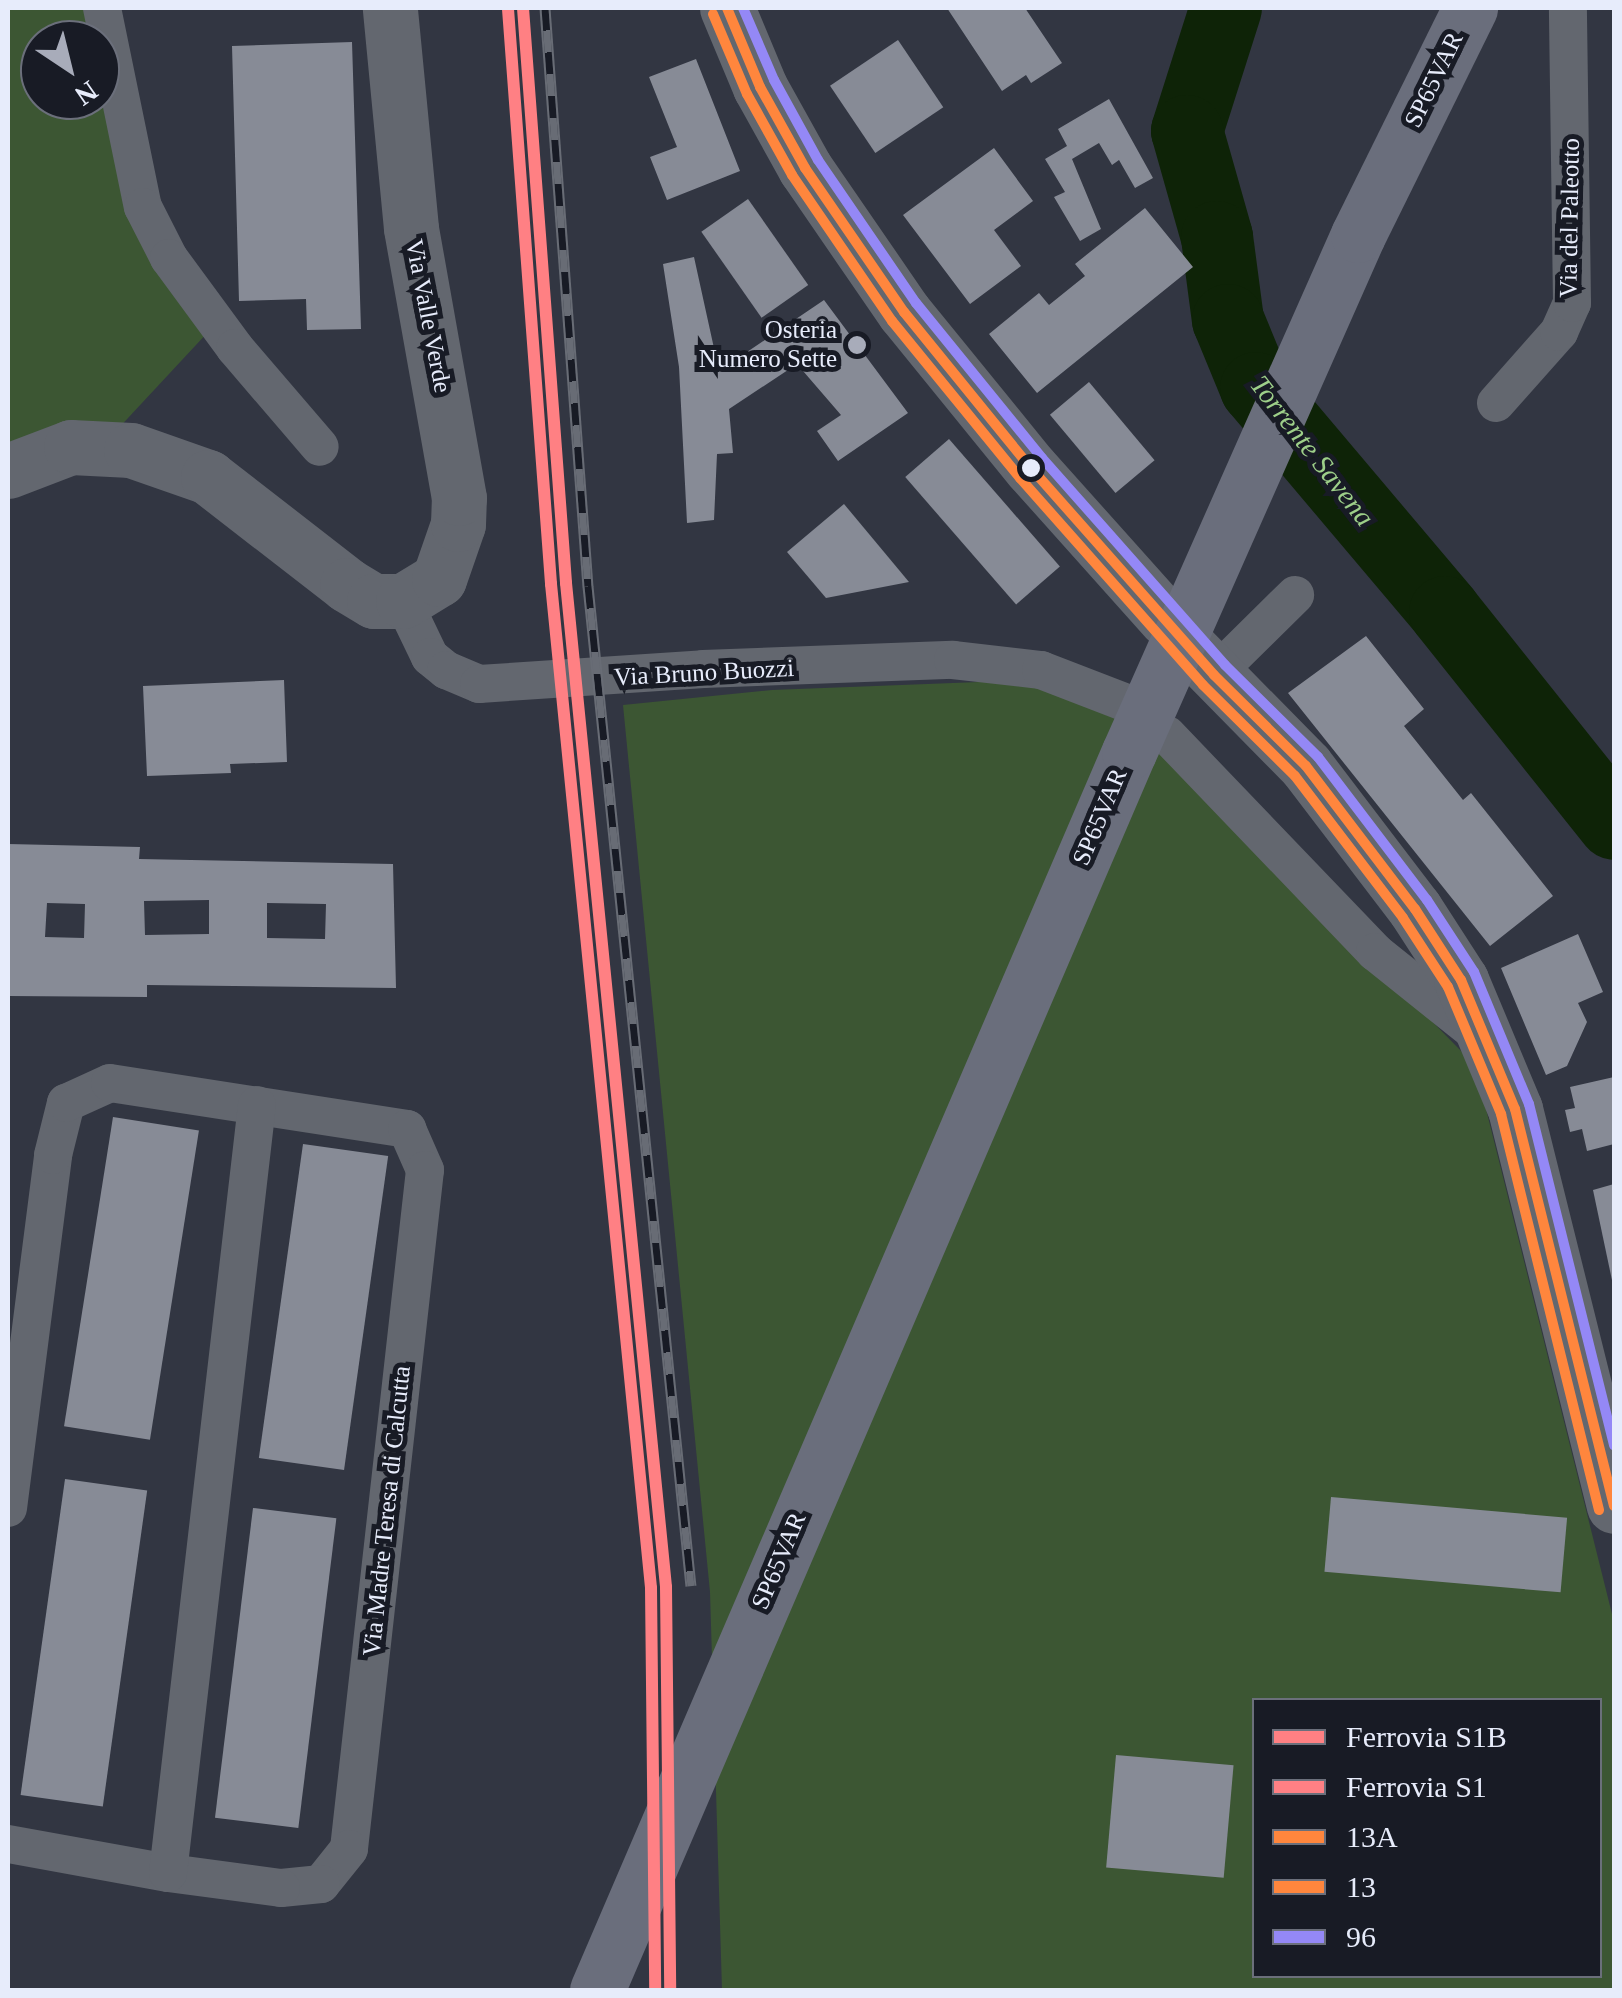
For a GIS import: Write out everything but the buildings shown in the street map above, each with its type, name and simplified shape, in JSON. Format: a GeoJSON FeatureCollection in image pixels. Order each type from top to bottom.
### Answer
{"type":"FeatureCollection","features":[{"type":"Feature","properties":{"kind":"main road","name":"Via Valle Verde"},"geometry":{"type":"LineString","coordinates":[[390,8],[411,228],[460,498],[458,524],[446,567],[425,590],[403,601]]}},
{"type":"Feature","properties":{"kind":"main road"},"geometry":{"type":"LineString","coordinates":[[728,8],[760,87],[805,168],[892,297],[997,428],[1191,648],[1306,766],[1416,909],[1461,980],[1514,1109],[1614,1506]]}},
{"type":"Feature","properties":{"kind":"main road","name":"SP65VAR"},"geometry":{"type":"LineString","coordinates":[[603,1975],[1140,729],[1358,236],[1470,8]]}},
{"type":"Feature","properties":{"kind":"main road"},"geometry":{"type":"LineString","coordinates":[[9,474],[70,447],[116,448],[171,462],[208,477],[347,586],[374,601],[403,601]]}},
{"type":"Feature","properties":{"kind":"street"},"geometry":{"type":"LineString","coordinates":[[102,8],[144,207],[169,258],[213,318],[320,447]]}},
{"type":"Feature","properties":{"kind":"street","name":"Via del Paleotto"},"geometry":{"type":"LineString","coordinates":[[1496,402],[1560,332],[1572,303],[1568,8]]}},
{"type":"Feature","properties":{"kind":"street"},"geometry":{"type":"LineString","coordinates":[[1191,648],[1295,595]]}},
{"type":"Feature","properties":{"kind":"street","name":"Via Bruno Buozzi"},"geometry":{"type":"LineString","coordinates":[[403,601],[420,644],[446,670],[479,684],[952,660],[1040,670],[1140,729],[1375,952],[1490,1044]]}},
{"type":"Feature","properties":{"kind":"street","name":"Via Madre Teresa di Calcutta"},"geometry":{"type":"LineString","coordinates":[[8,1508],[54,1155],[66,1103],[110,1083],[407,1129],[425,1170],[349,1849],[322,1884],[281,1888],[168,1873],[8,1844]]}},
{"type":"Feature","properties":{"kind":"street"},"geometry":{"type":"LineString","coordinates":[[168,1873],[257,1105]]}},
{"type":"Feature","properties":{"kind":"green space"},"geometry":{"type":"Polygon","coordinates":[[[8,8],[96,8],[98,20],[20,20],[20,120],[111,120],[113,133],[209,331],[115,432],[8,499],[8,8]]]}},
{"type":"Feature","properties":{"kind":"green space"},"geometry":{"type":"Polygon","coordinates":[[[1030,680],[1130,712],[1462,1052],[1478,1077],[1614,1622],[1614,1990],[722,1990],[710,1592],[623,705],[772,690],[1030,680]]]}},
{"type":"Feature","properties":{"kind":"waterway","name":"Torrente Savena"},"geometry":{"type":"LineString","coordinates":[[1226,8],[1187,131],[1217,237],[1228,320],[1256,388],[1445,612],[1614,824]]}},
{"type":"Feature","properties":{"kind":"railway"},"geometry":{"type":"LineString","coordinates":[[545,8],[588,586],[691,1586]]}},
{"type":"Feature","properties":{"kind":"rail line","name":"S1B"},"geometry":{"type":"LineString","coordinates":[[523,8],[566,583],[666,1587],[670,1990]]}},
{"type":"Feature","properties":{"kind":"rail line","name":"S1"},"geometry":{"type":"LineString","coordinates":[[508,9],[551,584],[651,1588],[655,1990]]}},
{"type":"Feature","properties":{"kind":"transit line","name":"13A"},"geometry":{"type":"LineString","coordinates":[[727,8],[760,87],[805,168],[904,312],[1031,468],[1214,675],[1306,766],[1415,909],[1461,980],[1515,1109],[1614,1506]]}},
{"type":"Feature","properties":{"kind":"transit line","name":"96"},"geometry":{"type":"LineString","coordinates":[[743,8],[774,80],[818,160],[916,303],[1042,458],[1225,665],[1318,757],[1427,900],[1474,972],[1529,1104],[1614,1446]]}},
{"type":"Feature","properties":{"kind":"transit line","name":"13"},"geometry":{"type":"LineString","coordinates":[[713,14],[747,94],[792,175],[892,321],[1020,478],[1203,685],[1295,776],[1403,918],[1448,987],[1501,1114],[1599,1510]]}},
{"type":"Feature","properties":{"kind":"place","name":"Osteria Numero Sette"},"geometry":{"type":"Point","coordinates":[857,345]}}]}
